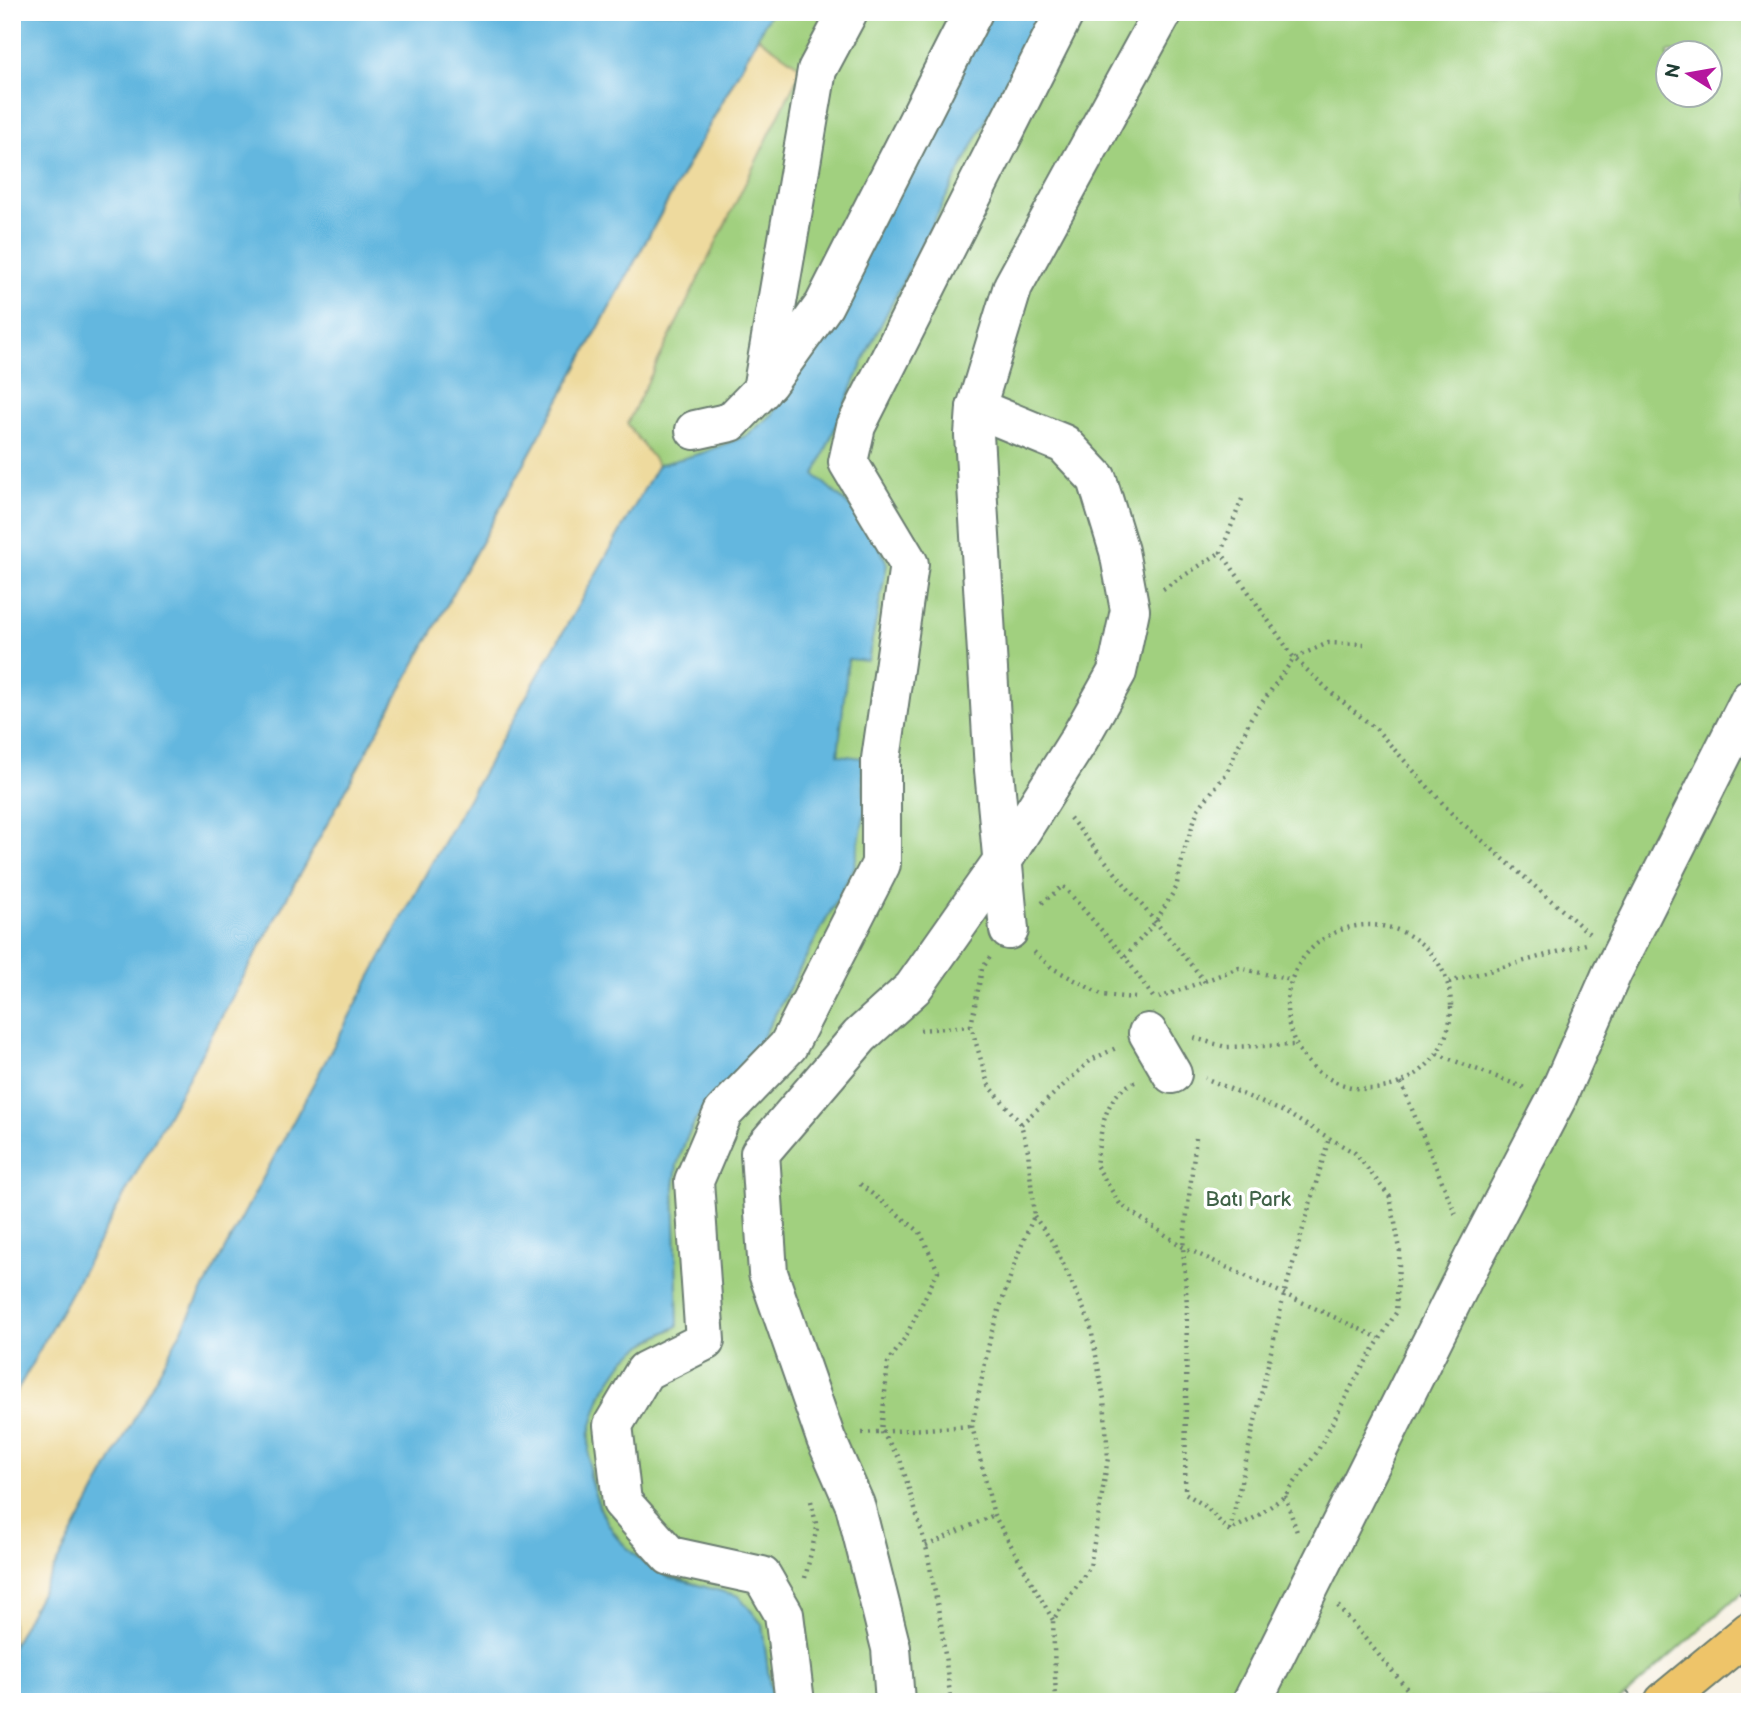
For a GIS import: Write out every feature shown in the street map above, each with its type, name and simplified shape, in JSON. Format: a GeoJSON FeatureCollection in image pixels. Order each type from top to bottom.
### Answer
{"type":"FeatureCollection","features":[{"type":"Feature","properties":{"kind":"main road"},"geometry":{"type":"LineString","coordinates":[[1664,1702],[1750,1630]]}},
{"type":"Feature","properties":{"kind":"street"},"geometry":{"type":"LineString","coordinates":[[762,390],[817,70],[848,12]]}},
{"type":"Feature","properties":{"kind":"street"},"geometry":{"type":"LineString","coordinates":[[695,430],[731,422],[762,390],[824,305],[973,12]]}},
{"type":"Feature","properties":{"kind":"street"},"geometry":{"type":"LineString","coordinates":[[795,1702],[784,1614],[762,1576],[670,1556],[622,1502],[613,1425],[645,1371],[705,1341],[694,1181],[723,1113],[788,1046],[881,864],[881,759],[909,564],[848,462],[853,438],[856,426],[1065,12]]}},
{"type":"Feature","properties":{"kind":"street"},"geometry":{"type":"LineString","coordinates":[[1009,930],[992,742],[974,435],[976,408],[1013,286],[1163,12]]}},
{"type":"Feature","properties":{"kind":"street"},"geometry":{"type":"LineString","coordinates":[[895,1702],[891,1648],[855,1506],[826,1439],[768,1273],[760,1153],[860,1036],[913,988],[1003,860],[1117,672],[1130,610],[1119,551],[1097,479],[1064,444],[976,408]]}},
{"type":"Feature","properties":{"kind":"street"},"geometry":{"type":"LineString","coordinates":[[1252,1702],[1474,1257],[1556,1100],[1612,973],[1750,699]]}},
{"type":"Feature","properties":{"kind":"street"},"geometry":{"type":"LineString","coordinates":[[1158,1019],[1172,1074]]}},
{"type":"Feature","properties":{"kind":"path"},"geometry":{"type":"LineString","coordinates":[[1130,610],[1221,552],[1242,499]]}},
{"type":"Feature","properties":{"kind":"path"},"geometry":{"type":"LineString","coordinates":[[1221,552],[1294,658],[1377,730],[1454,816],[1597,941],[1449,982]]}},
{"type":"Feature","properties":{"kind":"path"},"geometry":{"type":"LineString","coordinates":[[1125,957],[1156,921],[1176,888],[1184,851],[1198,809],[1226,774],[1251,718],[1294,658],[1328,643],[1364,644]]}},
{"type":"Feature","properties":{"kind":"path"},"geometry":{"type":"LineString","coordinates":[[1047,790],[1205,982]]}},
{"type":"Feature","properties":{"kind":"path"},"geometry":{"type":"LineString","coordinates":[[1056,1702],[1053,1620],[994,1515],[972,1426],[991,1334],[1034,1216],[1028,1151],[1021,1124],[988,1084],[971,1026],[982,969],[1009,930],[1063,886],[1125,957],[1158,1019]]}},
{"type":"Feature","properties":{"kind":"path"},"geometry":{"type":"LineString","coordinates":[[1349,926],[1391,926],[1427,946],[1449,982],[1451,1019],[1437,1054],[1421,1071],[1401,1083],[1371,1089],[1341,1084],[1315,1069],[1297,1045],[1287,1014],[1290,981],[1313,946],[1349,926]]}},
{"type":"Feature","properties":{"kind":"path"},"geometry":{"type":"LineString","coordinates":[[1009,930],[1052,968],[1196,1040],[1226,1047],[1297,1045]]}},
{"type":"Feature","properties":{"kind":"path"},"geometry":{"type":"LineString","coordinates":[[1021,1124],[1091,1060],[1158,1019],[1205,982],[1238,968],[1290,981]]}},
{"type":"Feature","properties":{"kind":"path"},"geometry":{"type":"LineString","coordinates":[[915,1031],[971,1026]]}},
{"type":"Feature","properties":{"kind":"path"},"geometry":{"type":"LineString","coordinates":[[1437,1054],[1556,1100]]}},
{"type":"Feature","properties":{"kind":"path"},"geometry":{"type":"LineString","coordinates":[[1229,1531],[1256,1517],[1284,1496],[1317,1452],[1379,1338],[1396,1313],[1400,1249],[1390,1197],[1355,1153],[1284,1112],[1202,1077],[1172,1074],[1131,1083],[1112,1099],[1104,1118],[1096,1165],[1120,1204],[1183,1247],[1379,1338]]}},
{"type":"Feature","properties":{"kind":"path"},"geometry":{"type":"LineString","coordinates":[[1401,1083],[1474,1257]]}},
{"type":"Feature","properties":{"kind":"path"},"geometry":{"type":"LineString","coordinates":[[1196,1138],[1183,1247],[1187,1305],[1185,1493],[1205,1506],[1229,1531]]}},
{"type":"Feature","properties":{"kind":"path"},"geometry":{"type":"LineString","coordinates":[[1229,1531],[1284,1294],[1329,1138]]}},
{"type":"Feature","properties":{"kind":"path"},"geometry":{"type":"LineString","coordinates":[[860,1184],[920,1232],[938,1271],[906,1336],[888,1363],[881,1430],[900,1459],[926,1546],[941,1624],[951,1702]]}},
{"type":"Feature","properties":{"kind":"path"},"geometry":{"type":"LineString","coordinates":[[1034,1216],[1054,1244],[1090,1323],[1104,1399],[1108,1458],[1090,1567],[1053,1620]]}},
{"type":"Feature","properties":{"kind":"path"},"geometry":{"type":"LineString","coordinates":[[826,1439],[881,1430],[972,1426]]}},
{"type":"Feature","properties":{"kind":"path"},"geometry":{"type":"LineString","coordinates":[[784,1614],[801,1594],[817,1528],[809,1491]]}},
{"type":"Feature","properties":{"kind":"path"},"geometry":{"type":"LineString","coordinates":[[926,1546],[994,1515]]}},
{"type":"Feature","properties":{"kind":"green space","name":"Batı Park"},"geometry":{"type":"Polygon","coordinates":[[[771,12],[1750,12],[1750,1585],[1618,1702],[772,1702],[762,1624],[701,1586],[653,1569],[621,1542],[596,1498],[590,1474],[592,1425],[599,1401],[626,1358],[646,1343],[678,1326],[674,1187],[677,1165],[686,1139],[700,1112],[758,1046],[854,868],[838,755],[848,658],[867,661],[747,436],[703,453],[658,465],[627,424],[594,338],[771,12]]]}},
{"type":"Feature","properties":{"kind":"sand"},"geometry":{"type":"Polygon","coordinates":[[[758,37],[802,68],[627,424],[658,465],[430,866],[12,1647],[12,1400],[758,37]]]}},
{"type":"Feature","properties":{"kind":"water"},"geometry":{"type":"Polygon","coordinates":[[[12,12],[771,12],[12,1400],[12,12]]]}},
{"type":"Feature","properties":{"kind":"water"},"geometry":{"type":"Polygon","coordinates":[[[989,12],[1041,12],[869,348],[815,475],[853,509],[878,542],[887,564],[868,661],[848,659],[838,755],[862,758],[865,811],[854,868],[758,1046],[700,1112],[686,1139],[677,1165],[674,1187],[678,1326],[650,1340],[626,1358],[602,1393],[589,1435],[589,1476],[600,1510],[617,1538],[641,1561],[668,1577],[739,1596],[762,1624],[772,1702],[12,1702],[12,1647],[430,866],[658,465],[703,453],[746,436],[772,415],[930,132],[989,12]]]}}]}
